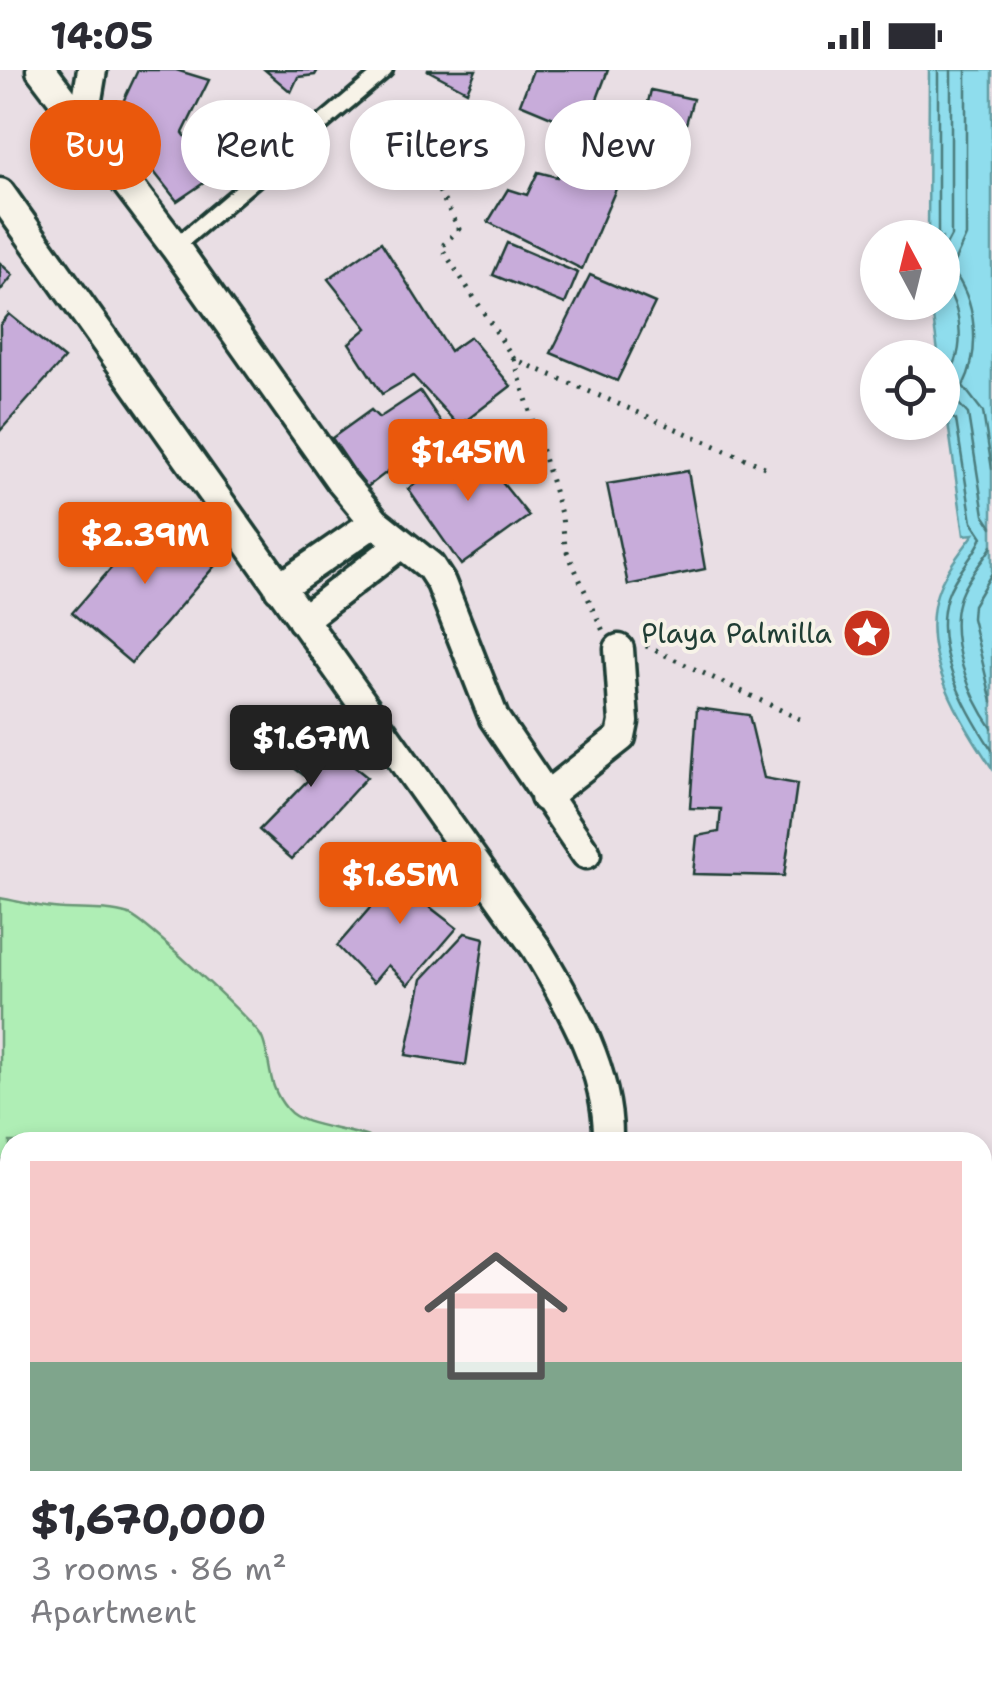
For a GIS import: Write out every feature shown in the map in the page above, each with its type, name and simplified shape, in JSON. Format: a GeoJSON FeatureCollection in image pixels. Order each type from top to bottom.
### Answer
{"type":"FeatureCollection","features":[{"type":"Feature","properties":{"kind":"street"},"geometry":{"type":"LineString","coordinates":[[41,70],[62,100]]}},
{"type":"Feature","properties":{"kind":"street"},"geometry":{"type":"LineString","coordinates":[[87,100],[92,70]]}},
{"type":"Feature","properties":{"kind":"street"},"geometry":{"type":"LineString","coordinates":[[130,190],[375,522],[430,566],[441,584],[494,718],[586,854]]}},
{"type":"Feature","properties":{"kind":"street"},"geometry":{"type":"LineString","coordinates":[[0,194],[469,849],[570,1004],[594,1062],[609,1119],[608,1132]]}},
{"type":"Feature","properties":{"kind":"street"},"geometry":{"type":"LineString","coordinates":[[280,588],[375,522]]}},
{"type":"Feature","properties":{"kind":"street"},"geometry":{"type":"LineString","coordinates":[[302,620],[401,544]]}},
{"type":"Feature","properties":{"kind":"street"},"geometry":{"type":"LineString","coordinates":[[545,798],[621,737],[624,722],[620,648]]}},
{"type":"Feature","properties":{"kind":"lane"},"geometry":{"type":"LineString","coordinates":[[175,247],[384,70]]}},
{"type":"Feature","properties":{"kind":"path"},"geometry":{"type":"LineString","coordinates":[[440,191],[459,229],[441,247],[514,359],[562,517],[566,548],[602,630],[620,648],[645,646],[806,722]]}},
{"type":"Feature","properties":{"kind":"path"},"geometry":{"type":"LineString","coordinates":[[514,359],[767,468]]}},
{"type":"Feature","properties":{"kind":"green space"},"geometry":{"type":"Polygon","coordinates":[[[0,898],[129,915],[198,972],[255,1029],[262,1038],[280,1100],[294,1116],[352,1132],[0,1132],[0,898]]]}},
{"type":"Feature","properties":{"kind":"water"},"geometry":{"type":"Polygon","coordinates":[[[929,70],[992,70],[992,768],[956,708],[933,640],[940,586],[974,534],[964,535],[950,440],[960,440],[960,340],[936,340],[933,320],[960,320],[960,220],[928,220],[929,70]]]}},
{"type":"Feature","properties":{"kind":"building"},"geometry":{"type":"Polygon","coordinates":[[[138,70],[176,70],[209,80],[199,100],[181,100],[181,190],[193,190],[177,201],[161,181],[161,100],[124,100],[138,70]]]}},
{"type":"Feature","properties":{"kind":"building"},"geometry":{"type":"Polygon","coordinates":[[[265,70],[318,70],[315,75],[298,77],[291,92],[265,70]]]}},
{"type":"Feature","properties":{"kind":"building"},"geometry":{"type":"Polygon","coordinates":[[[427,70],[476,70],[467,91],[427,70]]]}},
{"type":"Feature","properties":{"kind":"building"},"geometry":{"type":"Polygon","coordinates":[[[533,70],[608,70],[597,100],[545,100],[545,114],[525,106],[525,100],[522,100],[533,70]]]}},
{"type":"Feature","properties":{"kind":"building"},"geometry":{"type":"Polygon","coordinates":[[[651,90],[693,99],[691,106],[691,100],[649,100],[651,90]]]}},
{"type":"Feature","properties":{"kind":"building"},"geometry":{"type":"Polygon","coordinates":[[[538,172],[545,174],[545,190],[615,190],[582,269],[488,222],[507,190],[527,195],[538,172]]]}},
{"type":"Feature","properties":{"kind":"building"},"geometry":{"type":"Polygon","coordinates":[[[381,242],[450,351],[470,337],[511,386],[459,426],[413,376],[382,394],[349,343],[367,328],[328,279],[381,242]]]}},
{"type":"Feature","properties":{"kind":"building"},"geometry":{"type":"Polygon","coordinates":[[[507,243],[578,273],[565,304],[493,275],[507,243]]]}},
{"type":"Feature","properties":{"kind":"building"},"geometry":{"type":"Polygon","coordinates":[[[0,263],[13,275],[0,291],[0,263]]]}},
{"type":"Feature","properties":{"kind":"building"},"geometry":{"type":"Polygon","coordinates":[[[590,275],[655,303],[617,381],[551,353],[590,275]]]}},
{"type":"Feature","properties":{"kind":"building"},"geometry":{"type":"Polygon","coordinates":[[[9,314],[64,359],[0,431],[0,325],[9,314]]]}},
{"type":"Feature","properties":{"kind":"building"},"geometry":{"type":"Polygon","coordinates":[[[420,391],[445,428],[366,488],[332,438],[371,410],[379,418],[420,391]]]}},
{"type":"Feature","properties":{"kind":"building"},"geometry":{"type":"Polygon","coordinates":[[[471,444],[529,516],[461,565],[408,489],[471,444]]]}},
{"type":"Feature","properties":{"kind":"building"},"geometry":{"type":"Polygon","coordinates":[[[688,471],[705,569],[628,585],[607,484],[688,471]]]}},
{"type":"Feature","properties":{"kind":"building"},"geometry":{"type":"Polygon","coordinates":[[[161,511],[218,562],[131,663],[72,613],[161,511]]]}},
{"type":"Feature","properties":{"kind":"building"},"geometry":{"type":"Polygon","coordinates":[[[697,708],[749,715],[764,778],[797,784],[784,876],[693,874],[697,836],[719,832],[721,809],[690,808],[697,708]]]}},
{"type":"Feature","properties":{"kind":"building"},"geometry":{"type":"Polygon","coordinates":[[[299,722],[367,777],[292,859],[259,830],[309,779],[275,754],[299,722]]]}},
{"type":"Feature","properties":{"kind":"building"},"geometry":{"type":"Polygon","coordinates":[[[416,855],[443,878],[422,901],[457,928],[408,985],[388,965],[373,983],[337,946],[416,855]]]}},
{"type":"Feature","properties":{"kind":"building"},"geometry":{"type":"Polygon","coordinates":[[[465,933],[484,938],[466,1065],[406,1055],[422,979],[465,933]]]}},
{"type":"Feature","properties":{"kind":"place","name":"Playa Palmilla"},"geometry":{"type":"Point","coordinates":[867,633]}}]}
